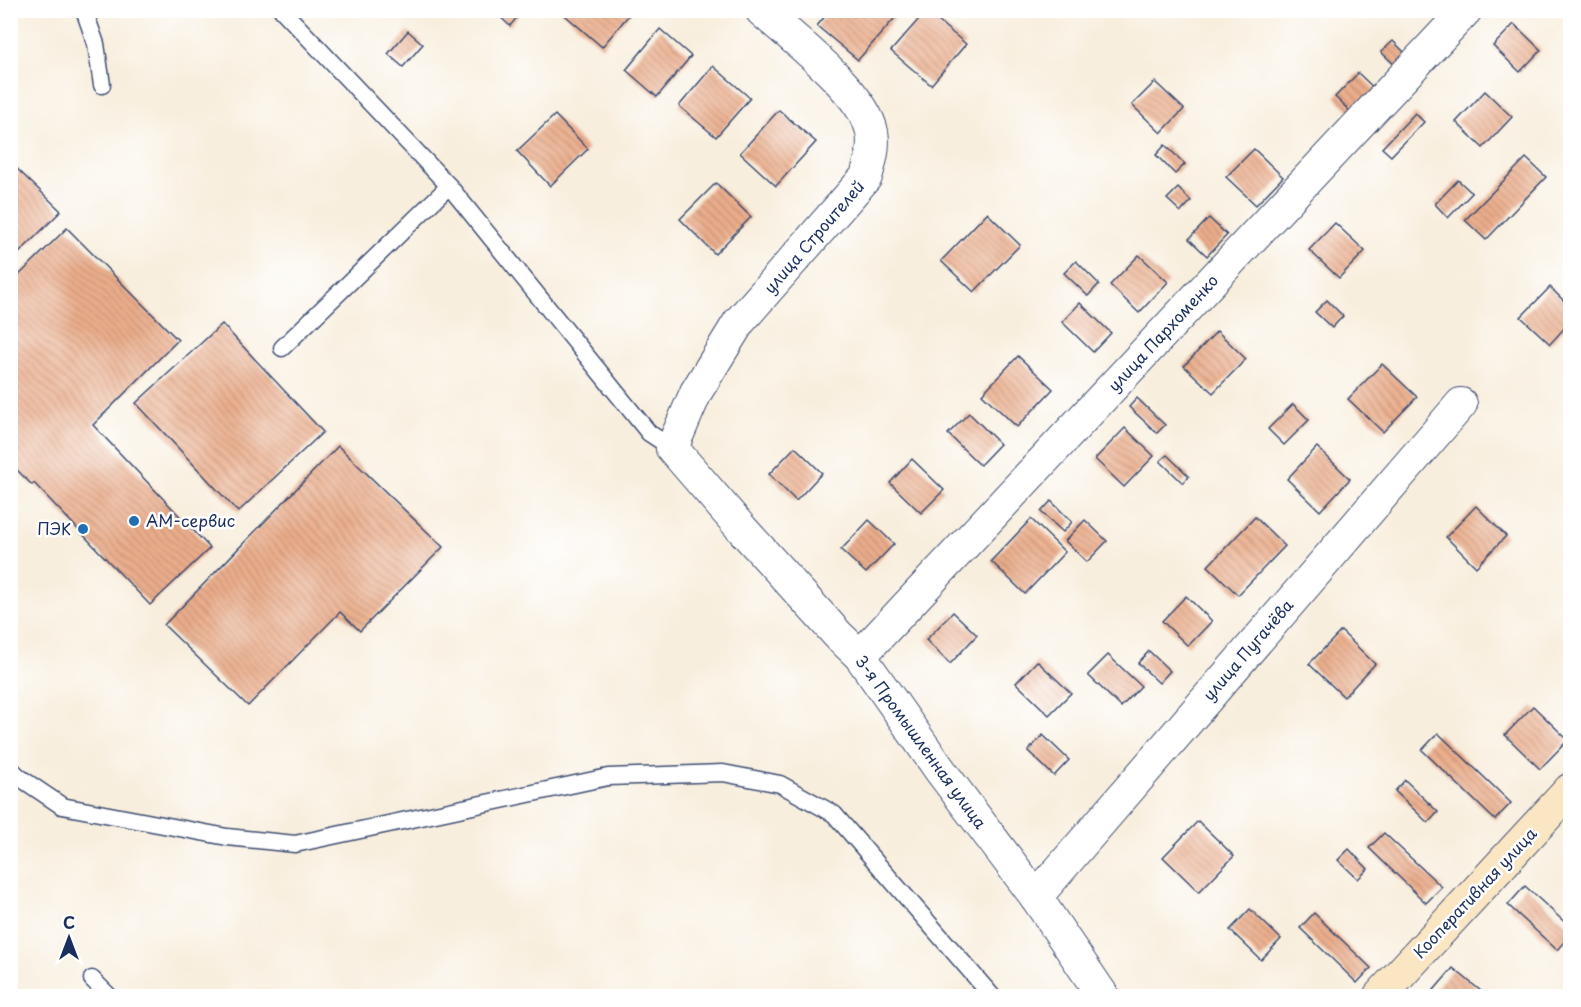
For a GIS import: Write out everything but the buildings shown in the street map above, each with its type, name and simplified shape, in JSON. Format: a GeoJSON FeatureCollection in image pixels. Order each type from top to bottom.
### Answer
{"type":"FeatureCollection","features":[{"type":"Feature","properties":{"kind":"street","name":"улица Строителей"},"geometry":{"type":"LineString","coordinates":[[672,448],[696,392],[739,322],[866,177],[872,156],[872,131],[862,108],[838,78],[761,10]]}},
{"type":"Feature","properties":{"kind":"street","name":"улица Пархоменко"},"geometry":{"type":"LineString","coordinates":[[860,656],[1466,10]]}},
{"type":"Feature","properties":{"kind":"street","name":"улица Пугачёва"},"geometry":{"type":"LineString","coordinates":[[1036,897],[1461,404]]}},
{"type":"Feature","properties":{"kind":"street","name":"3-я Промышленная улица"},"geometry":{"type":"LineString","coordinates":[[672,448],[742,529],[860,656],[940,770],[1036,897],[1103,996]]}},
{"type":"Feature","properties":{"kind":"street","name":"Кооперативная улица"},"geometry":{"type":"LineString","coordinates":[[1380,996],[1570,790]]}},
{"type":"Feature","properties":{"kind":"lane"},"geometry":{"type":"LineString","coordinates":[[84,10],[96,44],[102,85]]}},
{"type":"Feature","properties":{"kind":"lane"},"geometry":{"type":"LineString","coordinates":[[282,10],[449,186],[649,433],[672,448]]}},
{"type":"Feature","properties":{"kind":"lane"},"geometry":{"type":"LineString","coordinates":[[282,348],[449,186]]}},
{"type":"Feature","properties":{"kind":"lane"},"geometry":{"type":"LineString","coordinates":[[10,768],[62,806],[227,837],[295,844],[608,777],[723,773],[780,783],[834,814],[992,996]]}},
{"type":"Feature","properties":{"kind":"lane"},"geometry":{"type":"LineString","coordinates":[[92,979],[109,996]]}},
{"type":"Feature","properties":{"kind":"place","name":"АМ-сервис"},"geometry":{"type":"Point","coordinates":[134,521]}},
{"type":"Feature","properties":{"kind":"place","name":"ПЭК"},"geometry":{"type":"Point","coordinates":[83,529]}}]}
